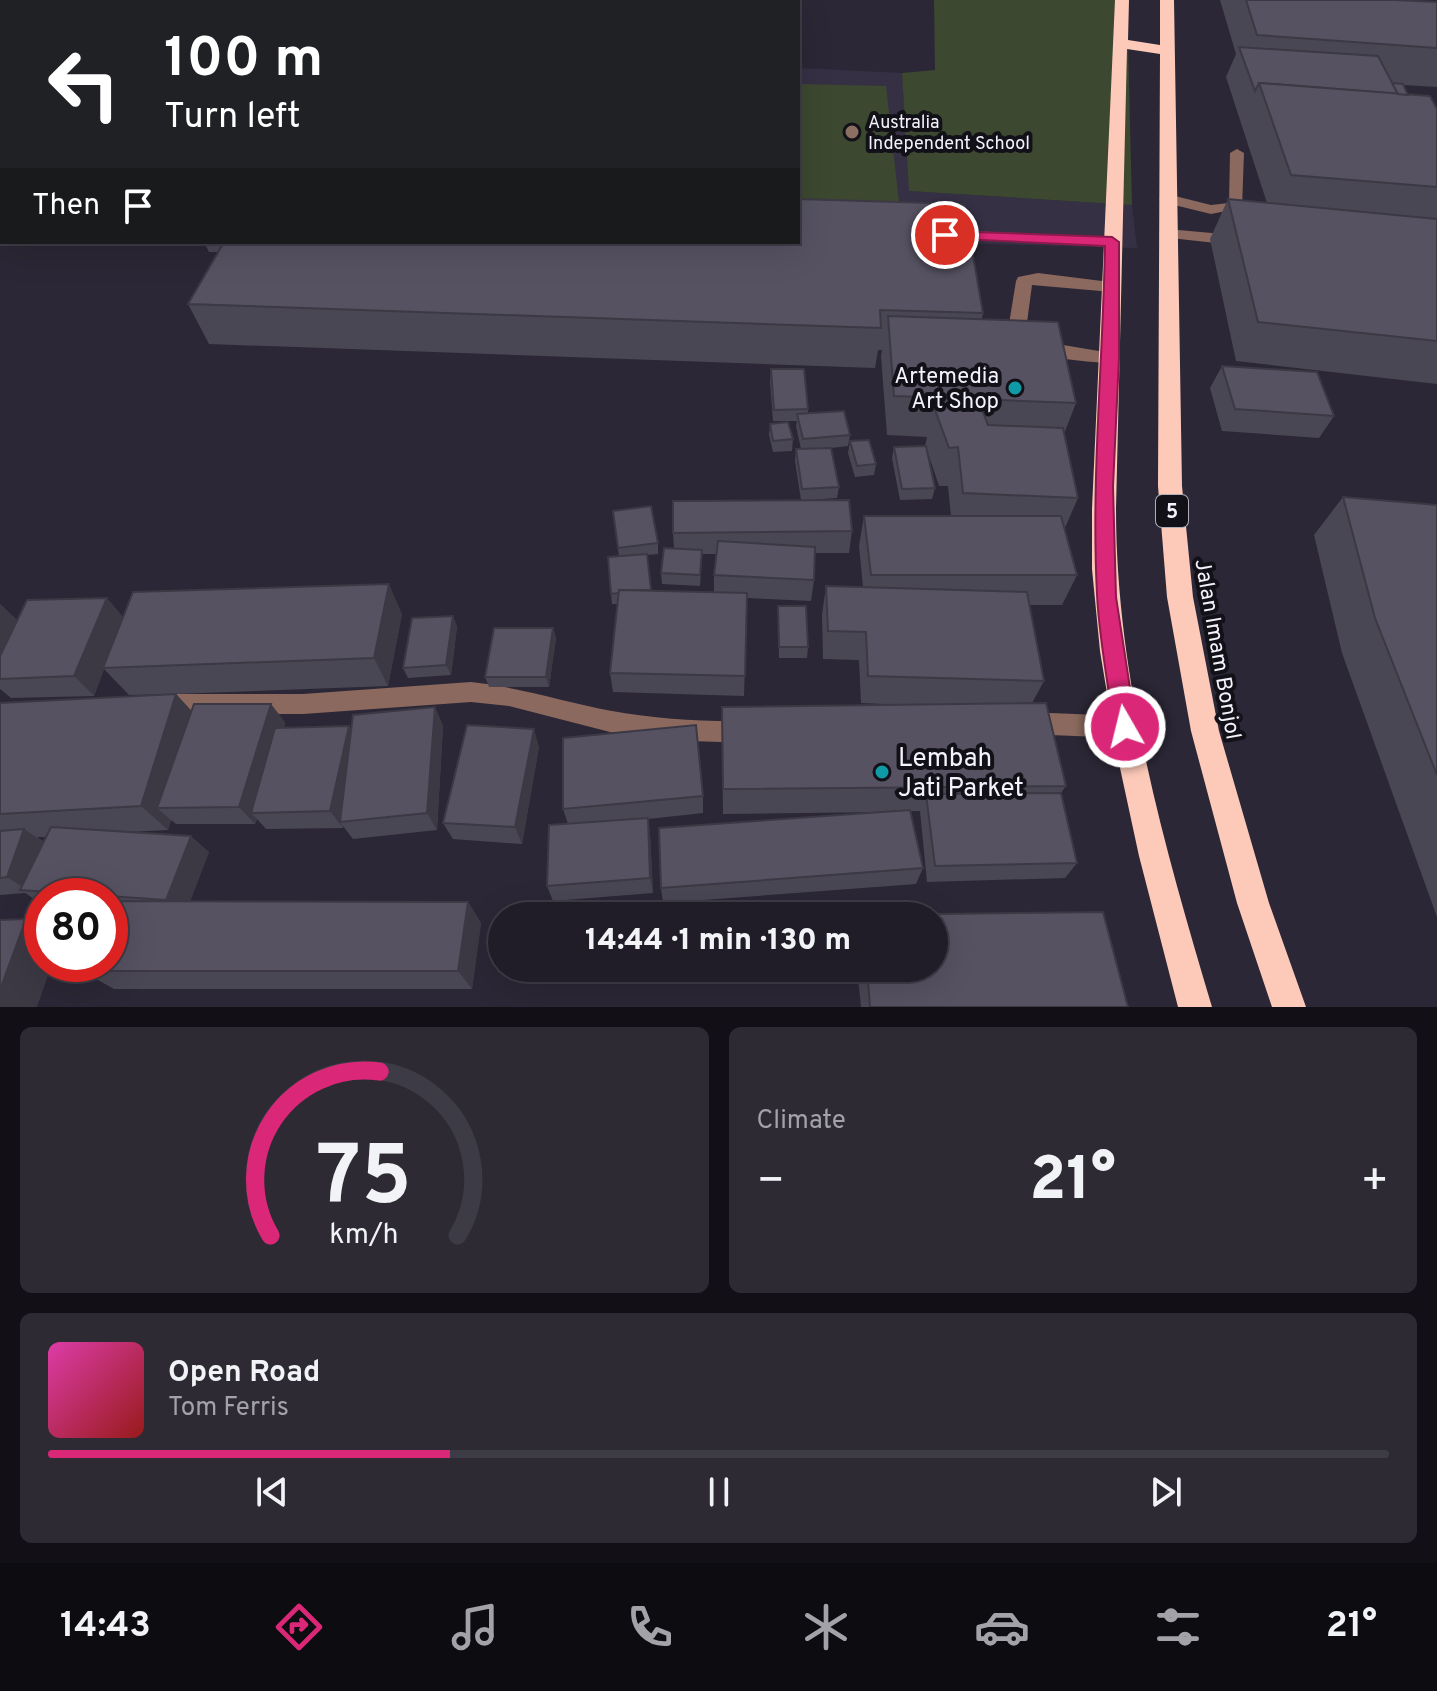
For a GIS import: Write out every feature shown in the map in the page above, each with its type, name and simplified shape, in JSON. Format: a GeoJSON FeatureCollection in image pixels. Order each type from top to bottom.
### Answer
{"type":"FeatureCollection","features":[{"type":"Feature","properties":{"kind":"highway"},"geometry":{"type":"LineString","coordinates":[[1122,0],[1104,487],[1107,597],[1125,727],[1167,911],[1195,1007]]}},
{"type":"Feature","properties":{"kind":"highway","name":"Jalan Imam Bonjol"},"geometry":{"type":"LineString","coordinates":[[1167,0],[1170,486],[1180,597],[1205,731],[1253,903],[1289,1007]]}},
{"type":"Feature","properties":{"kind":"highway"},"geometry":{"type":"LineString","coordinates":[[1120,44],[1166,50]]}},
{"type":"Feature","properties":{"kind":"street"},"geometry":{"type":"LineString","coordinates":[[1167,199],[1214,210],[1228,210],[1237,205],[1237,153]]}},
{"type":"Feature","properties":{"kind":"street"},"geometry":{"type":"LineString","coordinates":[[1167,234],[1257,242]]}},
{"type":"Feature","properties":{"kind":"street"},"geometry":{"type":"LineString","coordinates":[[923,235],[1112,242]]}},
{"type":"Feature","properties":{"kind":"street"},"geometry":{"type":"LineString","coordinates":[[1111,358],[1034,346],[1023,339],[1017,330],[1024,281],[1038,278],[1112,287]]}},
{"type":"Feature","properties":{"kind":"street"},"geometry":{"type":"LineString","coordinates":[[171,704],[303,704],[471,692],[509,696],[610,721],[662,729],[713,733],[776,731]]}},
{"type":"Feature","properties":{"kind":"street"},"geometry":{"type":"LineString","coordinates":[[999,723],[1088,723],[1125,727]]}},
{"type":"Feature","properties":{"kind":"shaded area","name":"Australia Independent School"},"geometry":{"type":"Polygon","coordinates":[[[800,68],[902,73],[910,191],[1132,205],[1137,248],[800,239],[800,68]]]}},
{"type":"Feature","properties":{"kind":"green space"},"geometry":{"type":"Polygon","coordinates":[[[934,0],[1127,0],[1132,205],[909,191],[902,73],[935,70],[934,0]]]}},
{"type":"Feature","properties":{"kind":"green space"},"geometry":{"type":"Polygon","coordinates":[[[800,84],[886,86],[899,203],[800,200],[800,84]]]}},
{"type":"Feature","properties":{"kind":"building"},"geometry":{"type":"Polygon","coordinates":[[[1246,0],[1437,2],[1437,48],[1257,35],[1246,0]]]}},
{"type":"Feature","properties":{"kind":"building"},"geometry":{"type":"Polygon","coordinates":[[[1239,47],[1378,56],[1398,94],[1259,83],[1255,91],[1239,47]]]}},
{"type":"Feature","properties":{"kind":"building"},"geometry":{"type":"Polygon","coordinates":[[[1259,83],[1430,96],[1437,109],[1437,187],[1291,175],[1259,83]]]}},
{"type":"Feature","properties":{"kind":"building"},"geometry":{"type":"Polygon","coordinates":[[[1392,83],[1403,84],[1408,95],[1398,94],[1392,83]]]}},
{"type":"Feature","properties":{"kind":"building"},"geometry":{"type":"Polygon","coordinates":[[[800,199],[964,204],[983,313],[880,310],[881,328],[188,304],[223,244],[800,244],[800,199]]]}},
{"type":"Feature","properties":{"kind":"building"},"geometry":{"type":"Polygon","coordinates":[[[1228,199],[1437,219],[1437,341],[1258,322],[1228,199]]]}},
{"type":"Feature","properties":{"kind":"building"},"geometry":{"type":"Polygon","coordinates":[[[888,316],[1058,322],[1076,403],[894,396],[888,316]]]}},
{"type":"Feature","properties":{"kind":"building"},"geometry":{"type":"Polygon","coordinates":[[[1222,366],[1317,372],[1334,416],[1235,409],[1222,366]]]}},
{"type":"Feature","properties":{"kind":"building"},"geometry":{"type":"Polygon","coordinates":[[[771,369],[804,369],[808,409],[774,410],[771,369]]]}},
{"type":"Feature","properties":{"kind":"building"},"geometry":{"type":"Polygon","coordinates":[[[979,402],[988,425],[1063,428],[1078,498],[963,493],[958,447],[949,448],[934,407],[979,402]]]}},
{"type":"Feature","properties":{"kind":"building"},"geometry":{"type":"Polygon","coordinates":[[[844,411],[850,435],[803,439],[797,414],[844,411]]]}},
{"type":"Feature","properties":{"kind":"building"},"geometry":{"type":"Polygon","coordinates":[[[788,422],[793,439],[773,441],[770,424],[788,422]]]}},
{"type":"Feature","properties":{"kind":"building"},"geometry":{"type":"Polygon","coordinates":[[[869,440],[876,464],[857,466],[850,441],[869,440]]]}},
{"type":"Feature","properties":{"kind":"building"},"geometry":{"type":"Polygon","coordinates":[[[926,446],[935,488],[902,489],[894,447],[926,446]]]}},
{"type":"Feature","properties":{"kind":"building"},"geometry":{"type":"Polygon","coordinates":[[[831,448],[839,487],[802,489],[796,449],[831,448]]]}},
{"type":"Feature","properties":{"kind":"building"},"geometry":{"type":"Polygon","coordinates":[[[1343,497],[1437,505],[1437,775],[1375,618],[1343,497]]]}},
{"type":"Feature","properties":{"kind":"building"},"geometry":{"type":"Polygon","coordinates":[[[849,500],[852,531],[673,533],[673,501],[849,500]]]}},
{"type":"Feature","properties":{"kind":"building"},"geometry":{"type":"Polygon","coordinates":[[[651,506],[658,543],[618,548],[613,511],[651,506]]]}},
{"type":"Feature","properties":{"kind":"building"},"geometry":{"type":"Polygon","coordinates":[[[864,516],[1061,516],[1077,575],[871,575],[864,516]]]}},
{"type":"Feature","properties":{"kind":"building"},"geometry":{"type":"Polygon","coordinates":[[[718,541],[815,547],[814,580],[714,575],[718,541]]]}},
{"type":"Feature","properties":{"kind":"building"},"geometry":{"type":"Polygon","coordinates":[[[664,548],[702,550],[700,575],[661,573],[664,548]]]}},
{"type":"Feature","properties":{"kind":"building"},"geometry":{"type":"Polygon","coordinates":[[[647,554],[651,590],[619,590],[619,593],[611,594],[608,557],[647,554]]]}},
{"type":"Feature","properties":{"kind":"building"},"geometry":{"type":"Polygon","coordinates":[[[389,584],[374,658],[103,668],[133,592],[389,584]]]}},
{"type":"Feature","properties":{"kind":"building"},"geometry":{"type":"Polygon","coordinates":[[[826,586],[1027,592],[1044,681],[868,676],[866,632],[828,631],[826,586]]]}},
{"type":"Feature","properties":{"kind":"building"},"geometry":{"type":"Polygon","coordinates":[[[619,590],[747,593],[745,676],[610,673],[619,590]]]}},
{"type":"Feature","properties":{"kind":"building"},"geometry":{"type":"Polygon","coordinates":[[[107,598],[74,676],[0,679],[0,656],[27,600],[107,598]]]}},
{"type":"Feature","properties":{"kind":"building"},"geometry":{"type":"Polygon","coordinates":[[[778,606],[806,606],[808,647],[779,647],[778,606]]]}},
{"type":"Feature","properties":{"kind":"building"},"geometry":{"type":"Polygon","coordinates":[[[453,616],[446,665],[403,668],[412,618],[453,616]]]}},
{"type":"Feature","properties":{"kind":"building"},"geometry":{"type":"Polygon","coordinates":[[[494,628],[553,628],[546,677],[485,677],[494,628]]]}},
{"type":"Feature","properties":{"kind":"building"},"geometry":{"type":"Polygon","coordinates":[[[176,694],[141,806],[0,814],[0,703],[176,694]]]}},
{"type":"Feature","properties":{"kind":"building","name":"Lembah Jati Parket"},"geometry":{"type":"Polygon","coordinates":[[[1046,703],[1066,786],[723,789],[722,707],[1046,703]]]}},
{"type":"Feature","properties":{"kind":"building"},"geometry":{"type":"Polygon","coordinates":[[[194,704],[271,704],[239,807],[157,808],[194,704]]]}},
{"type":"Feature","properties":{"kind":"building"},"geometry":{"type":"Polygon","coordinates":[[[435,707],[427,813],[340,822],[353,715],[435,707]]]}},
{"type":"Feature","properties":{"kind":"building"},"geometry":{"type":"Polygon","coordinates":[[[467,725],[534,729],[515,827],[443,823],[467,725]]]}},
{"type":"Feature","properties":{"kind":"building"},"geometry":{"type":"Polygon","coordinates":[[[696,725],[703,796],[563,809],[563,738],[696,725]]]}},
{"type":"Feature","properties":{"kind":"building"},"geometry":{"type":"Polygon","coordinates":[[[349,726],[330,811],[251,813],[275,728],[349,726]]]}},
{"type":"Feature","properties":{"kind":"building"},"geometry":{"type":"Polygon","coordinates":[[[1061,793],[1077,863],[935,866],[926,794],[1061,793]]]}},
{"type":"Feature","properties":{"kind":"building"},"geometry":{"type":"Polygon","coordinates":[[[910,810],[923,868],[661,888],[659,828],[910,810]]]}},
{"type":"Feature","properties":{"kind":"building"},"geometry":{"type":"Polygon","coordinates":[[[648,818],[650,878],[547,886],[549,825],[648,818]]]}},
{"type":"Feature","properties":{"kind":"building"},"geometry":{"type":"Polygon","coordinates":[[[51,827],[191,836],[166,900],[128,897],[128,878],[26,878],[51,827]]]}},
{"type":"Feature","properties":{"kind":"building"},"geometry":{"type":"Polygon","coordinates":[[[24,829],[7,877],[0,878],[0,831],[24,829]]]}},
{"type":"Feature","properties":{"kind":"building"},"geometry":{"type":"Polygon","coordinates":[[[128,901],[468,902],[458,971],[128,971],[128,901]]]}},
{"type":"Feature","properties":{"kind":"building"},"geometry":{"type":"Polygon","coordinates":[[[1103,912],[1128,1007],[870,1007],[868,982],[948,982],[948,914],[1103,912]]]}},
{"type":"Feature","properties":{"kind":"building"},"geometry":{"type":"Polygon","coordinates":[[[24,919],[0,990],[0,920],[24,919]]]}},
{"type":"Feature","properties":{"kind":"place","name":"Australia Independent School"},"geometry":{"type":"Point","coordinates":[852,132]}},
{"type":"Feature","properties":{"kind":"place","name":"Artemedia Art Shop"},"geometry":{"type":"Point","coordinates":[1015,388]}},
{"type":"Feature","properties":{"kind":"place","name":"Lembah Jati Parket"},"geometry":{"type":"Point","coordinates":[882,772]}},
{"type":"Feature","properties":{"kind":"route"},"geometry":{"type":"LineString","coordinates":[[945,235],[1112,242],[1111,358],[1104,487],[1107,597],[1125,727]]}}]}
